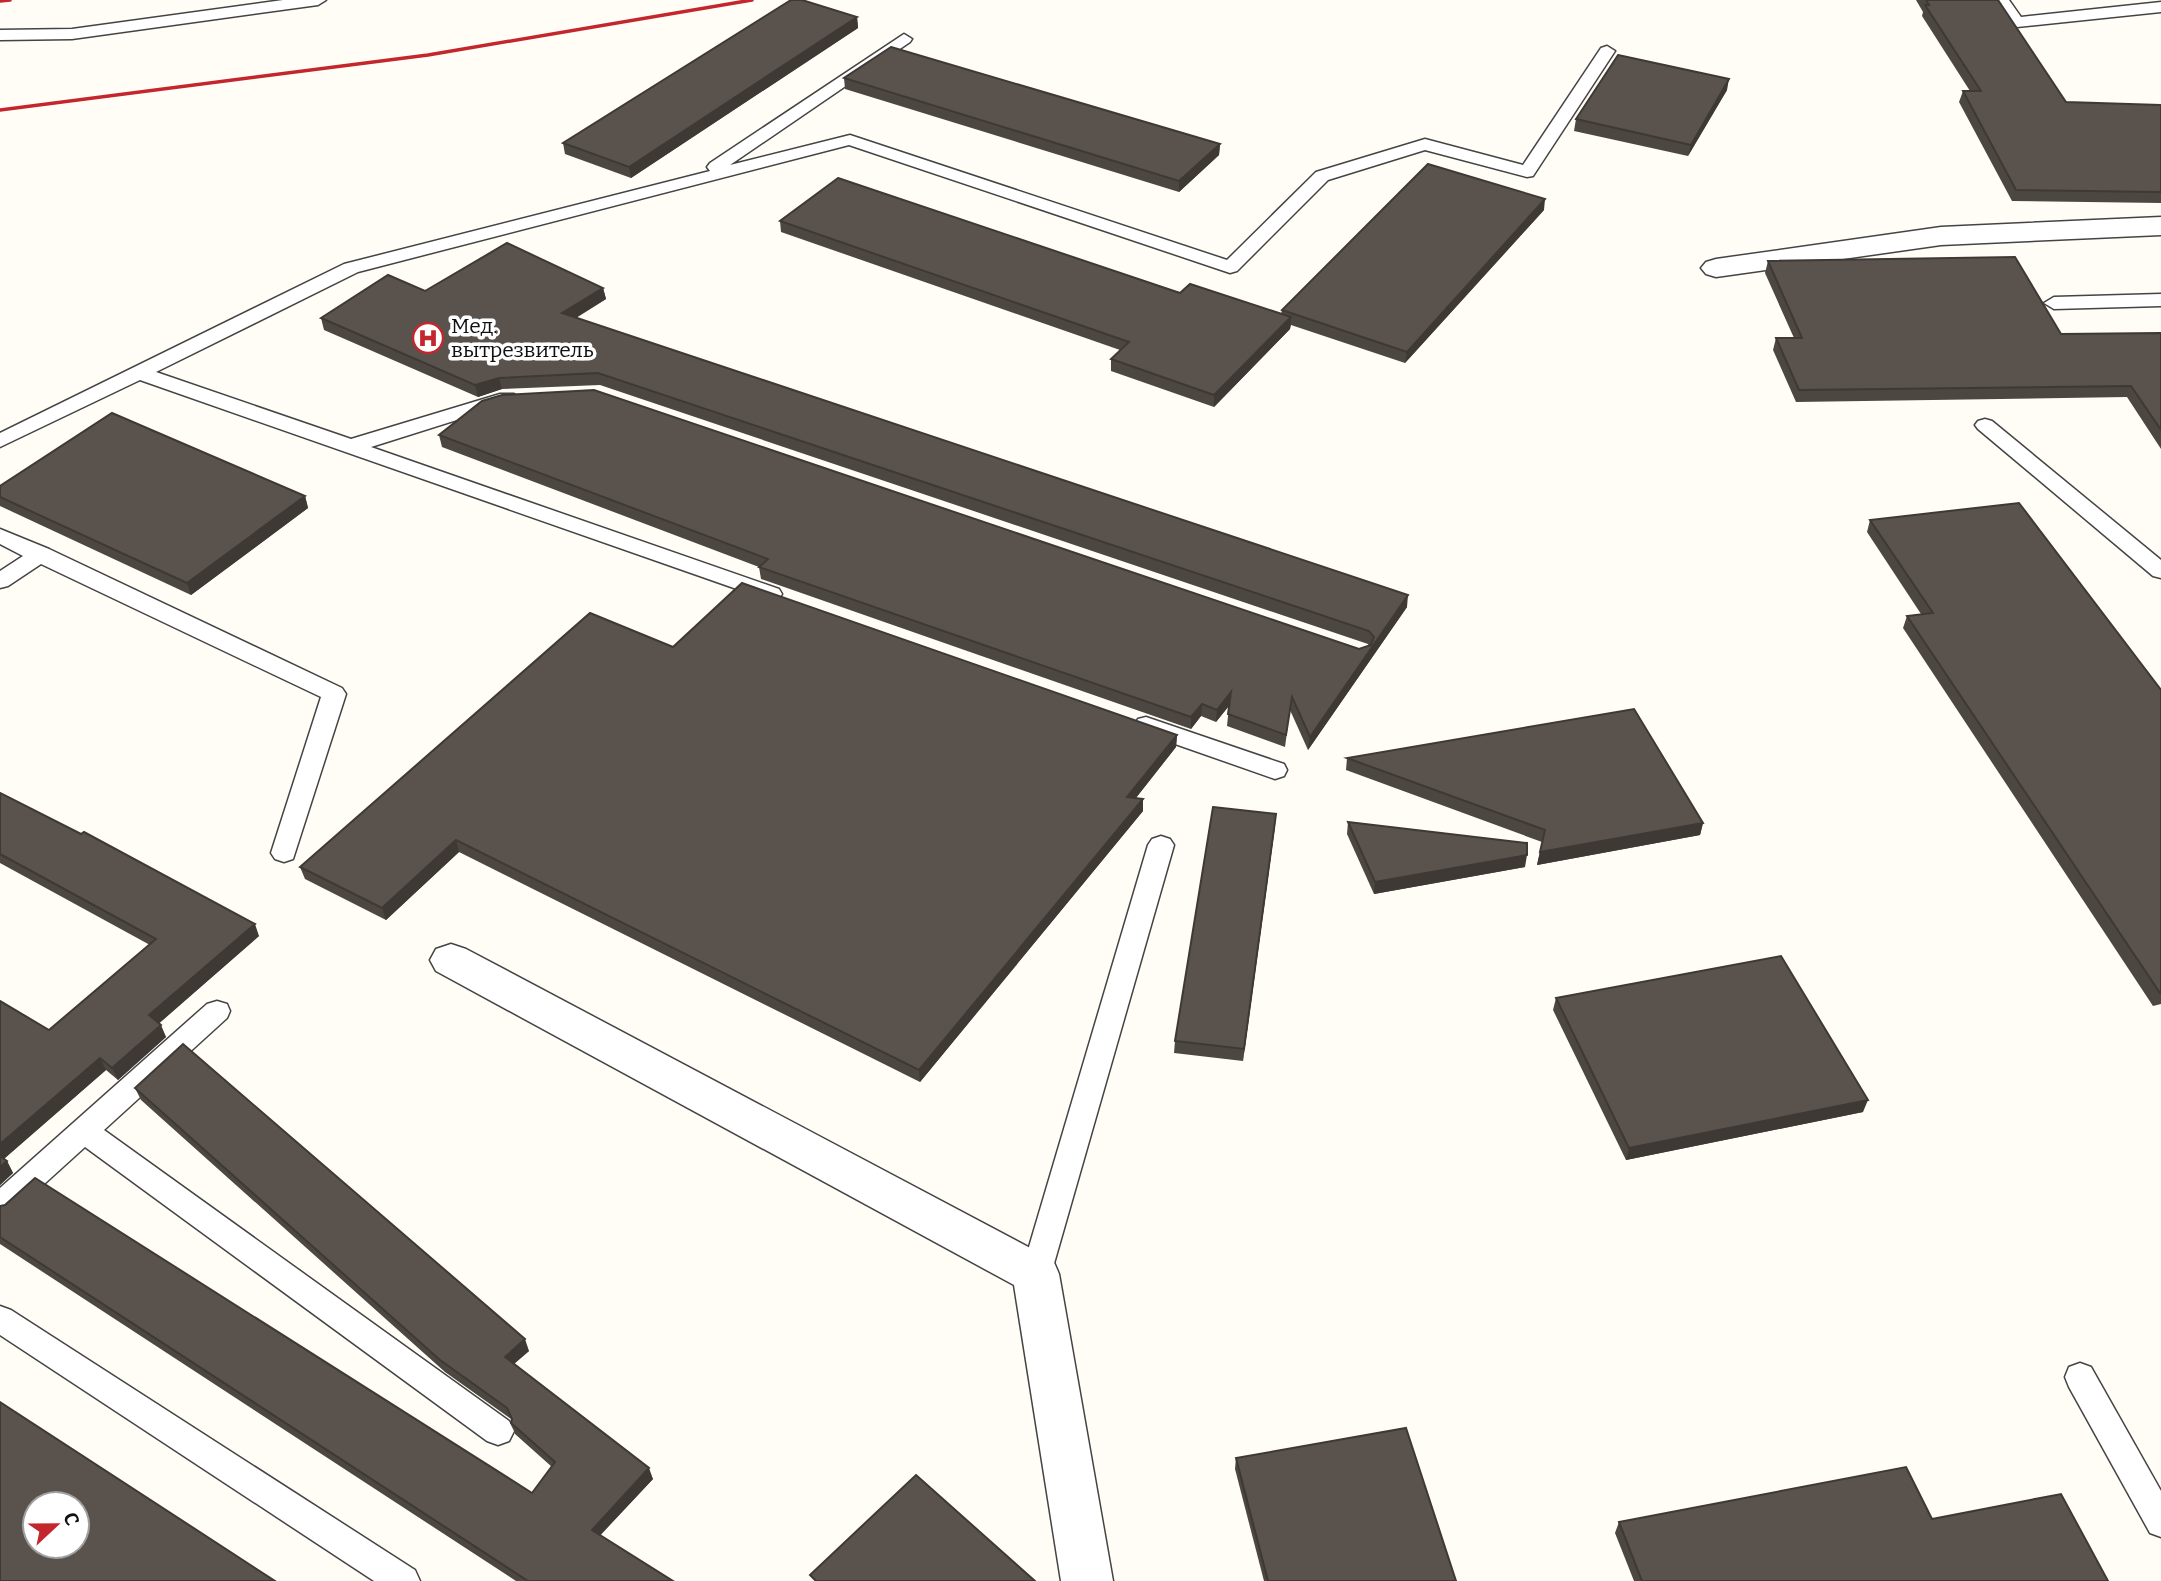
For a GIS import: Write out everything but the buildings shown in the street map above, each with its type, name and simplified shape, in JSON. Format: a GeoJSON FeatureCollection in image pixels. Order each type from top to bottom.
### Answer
{"type":"FeatureCollection","features":[{"type":"Feature","properties":{"kind":"street"},"geometry":{"type":"LineString","coordinates":[[1716,268],[1941,236],[2161,226]]}},
{"type":"Feature","properties":{"kind":"street"},"geometry":{"type":"LineString","coordinates":[[451,960],[1037,1273],[1087,1581]]}},
{"type":"Feature","properties":{"kind":"lane"},"geometry":{"type":"LineString","coordinates":[[0,35],[72,34],[318,0]]}},
{"type":"Feature","properties":{"kind":"lane"},"geometry":{"type":"LineString","coordinates":[[2001,0],[2017,22],[2161,7]]}},
{"type":"Feature","properties":{"kind":"lane"},"geometry":{"type":"LineString","coordinates":[[700,178],[904,39]]}},
{"type":"Feature","properties":{"kind":"lane"},"geometry":{"type":"LineString","coordinates":[[0,440],[351,268],[850,139],[1230,267],[1322,176],[1425,144],[1527,172],[1607,51]]}},
{"type":"Feature","properties":{"kind":"lane"},"geometry":{"type":"LineString","coordinates":[[2054,303],[2161,300]]}},
{"type":"Feature","properties":{"kind":"lane"},"geometry":{"type":"LineString","coordinates":[[138,372],[787,599]]}},
{"type":"Feature","properties":{"kind":"lane"},"geometry":{"type":"LineString","coordinates":[[351,446],[502,398],[530,397]]}},
{"type":"Feature","properties":{"kind":"lane"},"geometry":{"type":"LineString","coordinates":[[1985,425],[2161,571]]}},
{"type":"Feature","properties":{"kind":"lane"},"geometry":{"type":"LineString","coordinates":[[0,536],[334,694],[284,853]]}},
{"type":"Feature","properties":{"kind":"lane"},"geometry":{"type":"LineString","coordinates":[[0,581],[41,554]]}},
{"type":"Feature","properties":{"kind":"lane"},"geometry":{"type":"LineString","coordinates":[[1130,719],[1275,770]]}},
{"type":"Feature","properties":{"kind":"lane"},"geometry":{"type":"LineString","coordinates":[[1037,1273],[1161,845]]}},
{"type":"Feature","properties":{"kind":"lane"},"geometry":{"type":"LineString","coordinates":[[0,1206],[217,1012]]}},
{"type":"Feature","properties":{"kind":"lane"},"geometry":{"type":"LineString","coordinates":[[84,1131],[498,1432]]}},
{"type":"Feature","properties":{"kind":"lane"},"geometry":{"type":"LineString","coordinates":[[0,1319],[403,1581]]}},
{"type":"Feature","properties":{"kind":"lane"},"geometry":{"type":"LineString","coordinates":[[2080,1377],[2161,1522]]}},
{"type":"Feature","properties":{"kind":"railway"},"geometry":{"type":"LineString","coordinates":[[0,1],[10,0]]}},
{"type":"Feature","properties":{"kind":"railway"},"geometry":{"type":"LineString","coordinates":[[0,110],[428,55],[752,0]]}},
{"type":"Feature","properties":{"kind":"place","name":"Мед. вытрезвитель"},"geometry":{"type":"Point","coordinates":[428,338]}}]}
